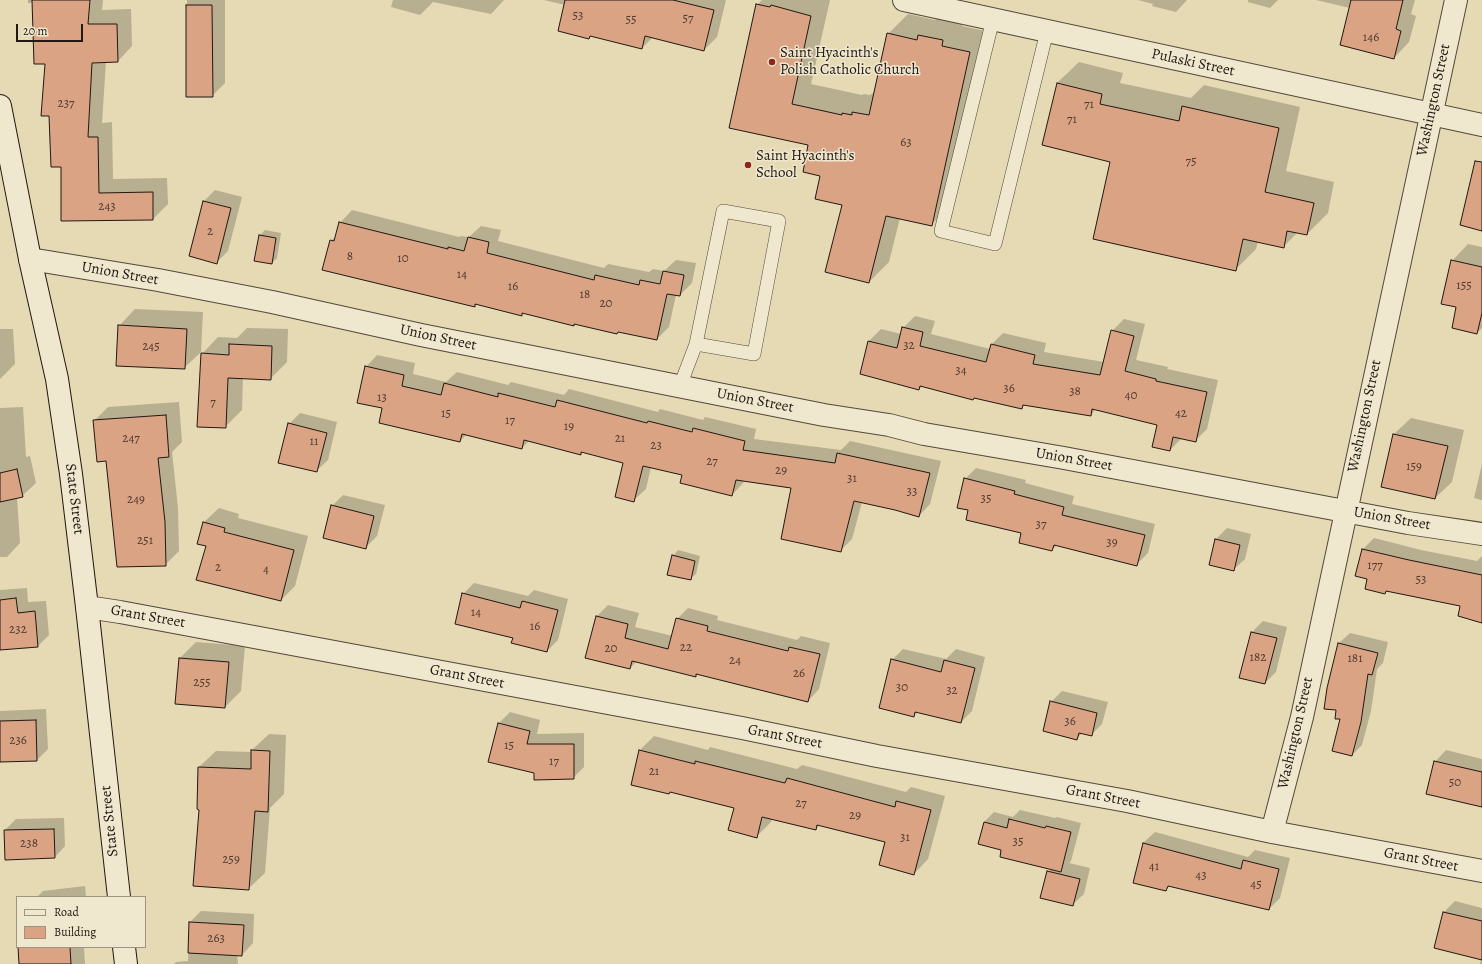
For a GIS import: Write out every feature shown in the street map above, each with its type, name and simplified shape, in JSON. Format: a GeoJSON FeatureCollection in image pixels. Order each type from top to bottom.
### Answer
{"type":"FeatureCollection","features":[{"type":"Feature","properties":{"kind":"street","name":"Pulaski Street"},"geometry":{"type":"LineString","coordinates":[[904,0],[1482,125]]}},
{"type":"Feature","properties":{"kind":"street","name":"Washington Street"},"geometry":{"type":"LineString","coordinates":[[1272,832],[1302,717],[1345,510],[1456,0]]}},
{"type":"Feature","properties":{"kind":"street","name":"State Street"},"geometry":{"type":"LineString","coordinates":[[0,106],[30,259],[57,379],[71,474],[87,607],[119,896]]}},
{"type":"Feature","properties":{"kind":"street","name":"Union Street"},"geometry":{"type":"LineString","coordinates":[[30,259],[158,280],[421,335],[824,415],[889,425],[924,434],[1345,510],[1408,523],[1482,534]]}},
{"type":"Feature","properties":{"kind":"street","name":"Grant Street"},"geometry":{"type":"LineString","coordinates":[[87,607],[136,614],[742,728],[878,756],[1127,801],[1272,832],[1482,871]]}},
{"type":"Feature","properties":{"kind":"street"},"geometry":{"type":"LineString","coordinates":[[124,948],[126,964]]}},
{"type":"Feature","properties":{"kind":"lane"},"geometry":{"type":"LineString","coordinates":[[993,19],[941,231],[995,244],[1047,31]]}},
{"type":"Feature","properties":{"kind":"lane"},"geometry":{"type":"LineString","coordinates":[[680,386],[696,344],[723,210],[779,221],[754,354],[696,344]]}},
{"type":"Feature","properties":{"kind":"building"},"geometry":{"type":"Polygon","coordinates":[[[32,0],[90,0],[88,24],[117,24],[118,62],[92,63],[88,137],[98,137],[99,193],[153,192],[153,220],[61,221],[61,167],[51,167],[49,116],[41,116],[45,64],[34,64],[32,0]]]}},
{"type":"Feature","properties":{"kind":"building"},"geometry":{"type":"Polygon","coordinates":[[[565,0],[673,0],[714,10],[704,51],[645,36],[642,49],[590,36],[589,39],[558,31],[565,0]]]}},
{"type":"Feature","properties":{"kind":"building"},"geometry":{"type":"Polygon","coordinates":[[[1351,0],[1403,0],[1396,29],[1401,31],[1394,59],[1340,45],[1351,0]]]}},
{"type":"Feature","properties":{"kind":"building"},"geometry":{"type":"Polygon","coordinates":[[[756,4],[770,7],[771,5],[811,16],[792,104],[842,115],[842,113],[852,115],[852,112],[869,115],[887,33],[917,40],[918,35],[943,40],[942,46],[970,52],[932,226],[886,216],[869,283],[825,272],[842,205],[815,199],[820,176],[803,172],[808,145],[729,128],[756,4]]]}},
{"type":"Feature","properties":{"kind":"building"},"geometry":{"type":"Polygon","coordinates":[[[186,5],[212,5],[213,97],[186,97],[186,5]]]}},
{"type":"Feature","properties":{"kind":"building"},"geometry":{"type":"Polygon","coordinates":[[[1057,83],[1102,94],[1100,104],[1179,121],[1182,106],[1279,128],[1265,192],[1314,203],[1307,235],[1287,231],[1284,248],[1243,239],[1236,271],[1093,239],[1110,162],[1042,145],[1057,83]]]}},
{"type":"Feature","properties":{"kind":"building"},"geometry":{"type":"Polygon","coordinates":[[[1475,161],[1482,162],[1482,231],[1460,225],[1475,161]]]}},
{"type":"Feature","properties":{"kind":"building"},"geometry":{"type":"Polygon","coordinates":[[[203,201],[231,208],[217,264],[189,256],[203,201]]]}},
{"type":"Feature","properties":{"kind":"building"},"geometry":{"type":"Polygon","coordinates":[[[339,222],[448,249],[448,247],[464,251],[468,237],[489,242],[487,253],[594,280],[595,275],[639,285],[640,280],[660,284],[663,271],[684,275],[680,296],[667,294],[657,340],[618,332],[617,334],[574,324],[574,326],[522,313],[522,316],[475,304],[475,307],[322,270],[330,240],[334,241],[339,222]]]}},
{"type":"Feature","properties":{"kind":"building"},"geometry":{"type":"Polygon","coordinates":[[[259,235],[276,238],[272,264],[254,261],[259,235]]]}},
{"type":"Feature","properties":{"kind":"building"},"geometry":{"type":"Polygon","coordinates":[[[1451,260],[1482,267],[1482,313],[1477,334],[1452,328],[1456,307],[1441,304],[1451,260]]]}},
{"type":"Feature","properties":{"kind":"building"},"geometry":{"type":"Polygon","coordinates":[[[118,325],[187,329],[185,369],[116,366],[118,325]]]}},
{"type":"Feature","properties":{"kind":"building"},"geometry":{"type":"Polygon","coordinates":[[[902,327],[923,332],[920,346],[986,362],[991,344],[1035,355],[1033,364],[1100,375],[1111,330],[1134,336],[1125,371],[1156,379],[1156,381],[1207,392],[1196,442],[1173,437],[1170,451],[1152,447],[1157,425],[1092,409],[1091,416],[1023,405],[1022,409],[974,398],[973,400],[920,386],[919,390],[860,374],[868,341],[897,348],[902,327]]]}},
{"type":"Feature","properties":{"kind":"building"},"geometry":{"type":"Polygon","coordinates":[[[229,344],[272,346],[271,380],[228,378],[226,428],[197,427],[201,353],[229,355],[229,344]]]}},
{"type":"Feature","properties":{"kind":"building"},"geometry":{"type":"Polygon","coordinates":[[[365,366],[404,375],[402,386],[441,395],[444,383],[498,397],[498,393],[555,407],[557,400],[647,423],[648,421],[692,432],[693,428],[745,441],[743,450],[835,463],[837,453],[930,473],[919,517],[854,501],[841,552],[781,539],[791,488],[736,480],[732,496],[680,483],[682,475],[643,466],[634,502],[615,497],[623,463],[581,452],[581,455],[524,440],[522,449],[462,434],[460,442],[379,423],[382,408],[357,403],[365,366]]]}},
{"type":"Feature","properties":{"kind":"building"},"geometry":{"type":"Polygon","coordinates":[[[166,415],[169,457],[158,458],[165,522],[166,566],[117,567],[106,461],[97,462],[93,420],[166,415]]]}},
{"type":"Feature","properties":{"kind":"building"},"geometry":{"type":"Polygon","coordinates":[[[288,423],[327,433],[317,472],[278,463],[288,423]]]}},
{"type":"Feature","properties":{"kind":"building"},"geometry":{"type":"Polygon","coordinates":[[[1393,434],[1448,446],[1435,499],[1381,487],[1393,434]]]}},
{"type":"Feature","properties":{"kind":"building"},"geometry":{"type":"Polygon","coordinates":[[[17,469],[23,497],[0,502],[0,473],[17,469]]]}},
{"type":"Feature","properties":{"kind":"building"},"geometry":{"type":"Polygon","coordinates":[[[964,478],[1015,491],[1014,494],[1064,507],[1062,515],[1145,535],[1137,566],[1054,545],[1052,551],[1019,543],[1021,533],[966,520],[968,510],[957,508],[964,478]]]}},
{"type":"Feature","properties":{"kind":"building"},"geometry":{"type":"Polygon","coordinates":[[[331,505],[374,516],[366,549],[323,538],[331,505]]]}},
{"type":"Feature","properties":{"kind":"building"},"geometry":{"type":"Polygon","coordinates":[[[203,522],[225,528],[224,532],[294,550],[281,601],[196,580],[206,546],[197,544],[203,522]]]}},
{"type":"Feature","properties":{"kind":"building"},"geometry":{"type":"Polygon","coordinates":[[[1215,539],[1240,545],[1234,571],[1209,565],[1215,539]]]}},
{"type":"Feature","properties":{"kind":"building"},"geometry":{"type":"Polygon","coordinates":[[[1362,549],[1482,575],[1482,623],[1458,616],[1460,606],[1386,591],[1385,594],[1365,589],[1367,579],[1355,576],[1362,549]]]}},
{"type":"Feature","properties":{"kind":"building"},"geometry":{"type":"Polygon","coordinates":[[[672,555],[695,561],[691,580],[667,575],[672,555]]]}},
{"type":"Feature","properties":{"kind":"building"},"geometry":{"type":"Polygon","coordinates":[[[462,593],[520,608],[522,601],[558,610],[547,652],[511,643],[513,638],[455,624],[462,593]]]}},
{"type":"Feature","properties":{"kind":"building"},"geometry":{"type":"Polygon","coordinates":[[[16,598],[18,613],[35,611],[38,647],[0,650],[0,600],[16,598]]]}},
{"type":"Feature","properties":{"kind":"building"},"geometry":{"type":"Polygon","coordinates":[[[596,616],[628,624],[625,638],[668,649],[676,618],[708,626],[707,631],[788,651],[789,647],[820,654],[808,702],[696,674],[696,677],[632,661],[630,669],[585,658],[596,616]]]}},
{"type":"Feature","properties":{"kind":"building"},"geometry":{"type":"Polygon","coordinates":[[[1251,632],[1277,638],[1265,684],[1239,678],[1251,632]]]}},
{"type":"Feature","properties":{"kind":"building"},"geometry":{"type":"Polygon","coordinates":[[[1338,643],[1378,653],[1372,675],[1368,674],[1361,722],[1352,756],[1332,751],[1340,719],[1335,719],[1336,710],[1324,709],[1327,688],[1338,643]]]}},
{"type":"Feature","properties":{"kind":"building"},"geometry":{"type":"Polygon","coordinates":[[[179,658],[229,662],[225,708],[175,704],[179,658]]]}},
{"type":"Feature","properties":{"kind":"building"},"geometry":{"type":"Polygon","coordinates":[[[891,659],[941,672],[944,660],[975,668],[961,723],[915,712],[914,717],[879,708],[891,659]]]}},
{"type":"Feature","properties":{"kind":"building"},"geometry":{"type":"Polygon","coordinates":[[[1050,701],[1097,713],[1092,736],[1079,733],[1077,740],[1043,731],[1050,701]]]}},
{"type":"Feature","properties":{"kind":"building"},"geometry":{"type":"Polygon","coordinates":[[[36,720],[37,761],[0,762],[0,721],[36,720]]]}},
{"type":"Feature","properties":{"kind":"building"},"geometry":{"type":"Polygon","coordinates":[[[498,723],[530,731],[527,744],[574,744],[574,779],[534,780],[534,773],[488,762],[498,723]]]}},
{"type":"Feature","properties":{"kind":"building"},"geometry":{"type":"Polygon","coordinates":[[[251,750],[270,751],[268,812],[255,811],[249,890],[193,886],[199,810],[197,809],[198,767],[251,769],[251,750]]]}},
{"type":"Feature","properties":{"kind":"building"},"geometry":{"type":"Polygon","coordinates":[[[639,750],[695,764],[695,761],[785,783],[787,778],[895,807],[896,801],[931,810],[914,875],[879,865],[885,842],[817,825],[816,830],[762,817],[757,838],[728,830],[734,808],[670,792],[669,794],[631,785],[639,750]]]}},
{"type":"Feature","properties":{"kind":"building"},"geometry":{"type":"Polygon","coordinates":[[[1434,761],[1482,772],[1482,807],[1426,794],[1434,761]]]}},
{"type":"Feature","properties":{"kind":"building"},"geometry":{"type":"Polygon","coordinates":[[[1009,819],[1045,828],[1046,826],[1071,832],[1061,872],[1000,857],[1001,850],[978,844],[984,822],[1007,828],[1009,819]]]}},
{"type":"Feature","properties":{"kind":"building"},"geometry":{"type":"Polygon","coordinates":[[[54,829],[55,858],[5,860],[4,830],[54,829]]]}},
{"type":"Feature","properties":{"kind":"building"},"geometry":{"type":"Polygon","coordinates":[[[1143,843],[1241,869],[1243,860],[1279,869],[1269,910],[1168,886],[1166,891],[1133,883],[1143,843]]]}},
{"type":"Feature","properties":{"kind":"building"},"geometry":{"type":"Polygon","coordinates":[[[1047,871],[1080,879],[1073,906],[1040,898],[1047,871]]]}},
{"type":"Feature","properties":{"kind":"building"},"geometry":{"type":"Polygon","coordinates":[[[1443,912],[1482,921],[1482,960],[1434,948],[1443,912]]]}},
{"type":"Feature","properties":{"kind":"building"},"geometry":{"type":"Polygon","coordinates":[[[189,922],[244,925],[242,956],[188,953],[189,922]]]}},
{"type":"Feature","properties":{"kind":"building"},"geometry":{"type":"Polygon","coordinates":[[[18,948],[70,948],[71,964],[19,964],[18,948]]]}},
{"type":"Feature","properties":{"kind":"place","name":"Saint Hyacinth's Polish Catholic Church"},"geometry":{"type":"Point","coordinates":[772,62]}},
{"type":"Feature","properties":{"kind":"place","name":"Saint Hyacinth's School"},"geometry":{"type":"Point","coordinates":[748,165]}}]}
